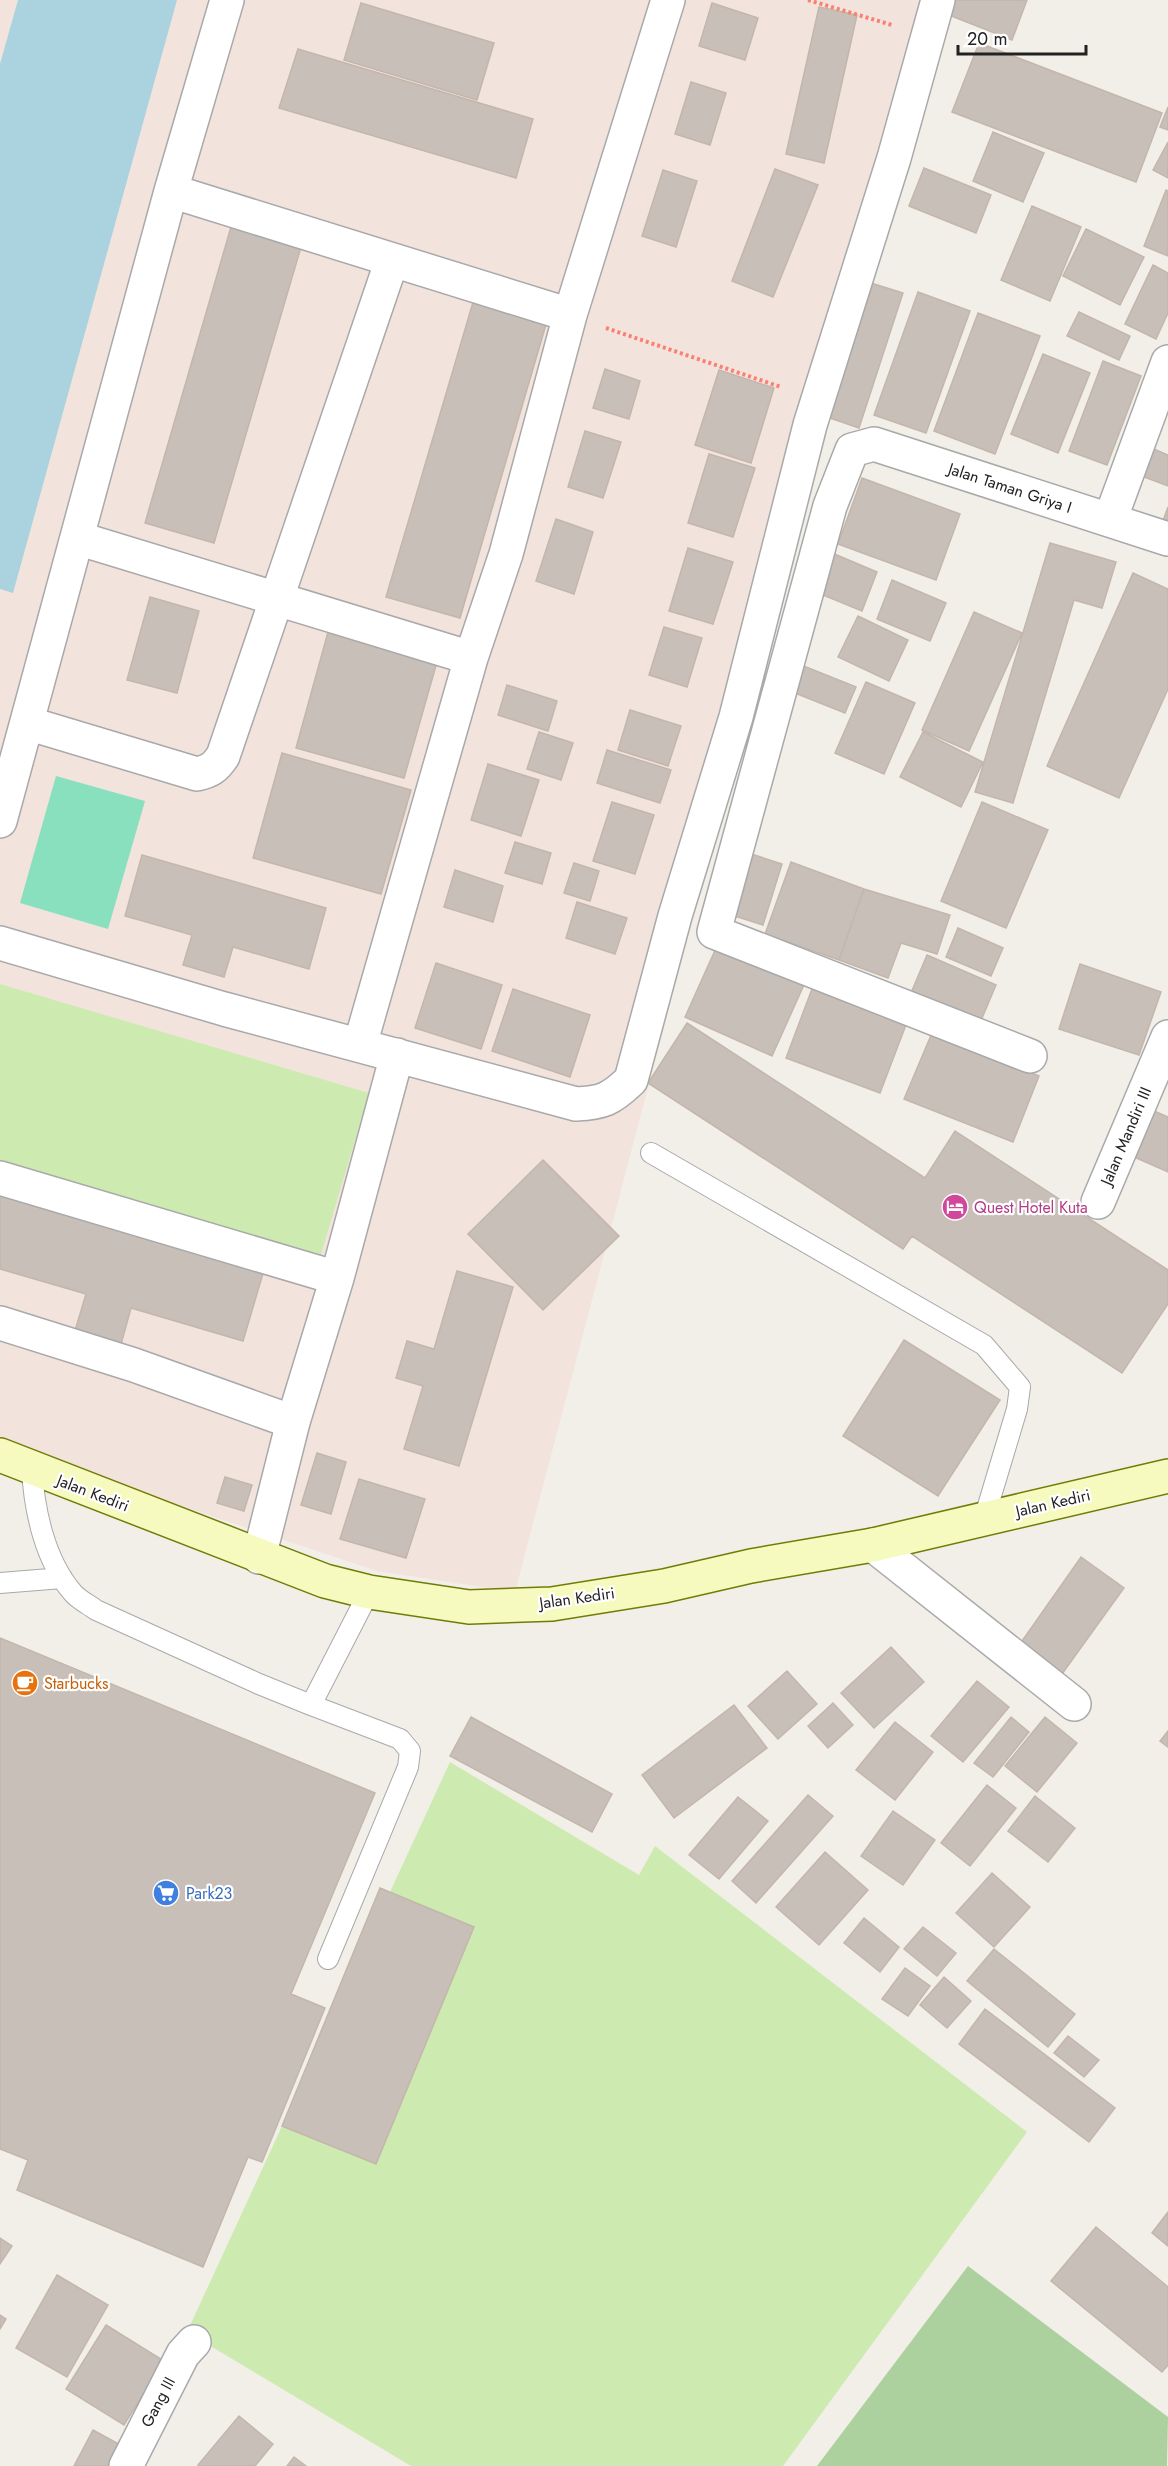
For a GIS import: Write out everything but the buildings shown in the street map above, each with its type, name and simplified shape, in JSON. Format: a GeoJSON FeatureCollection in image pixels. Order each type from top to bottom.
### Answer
{"type":"FeatureCollection","features":[{"type":"Feature","properties":{"kind":"main road","name":"Jalan Kediri"},"geometry":{"type":"LineString","coordinates":[[0,1455],[325,1581],[369,1592],[469,1607],[552,1604],[664,1586],[751,1566],[873,1545],[1168,1476]]}},
{"type":"Feature","properties":{"kind":"street"},"geometry":{"type":"LineString","coordinates":[[0,821],[171,191],[227,0]]}},
{"type":"Feature","properties":{"kind":"street"},"geometry":{"type":"LineString","coordinates":[[360,1046],[471,658],[506,554],[570,315],[668,0]]}},
{"type":"Feature","properties":{"kind":"street"},"geometry":{"type":"LineString","coordinates":[[0,943],[224,1009],[576,1104],[598,1103],[616,1095],[631,1080],[675,916],[736,717],[819,399],[930,36],[938,0]]}},
{"type":"Feature","properties":{"kind":"street"},"geometry":{"type":"LineString","coordinates":[[171,191],[570,315]]}},
{"type":"Feature","properties":{"kind":"street"},"geometry":{"type":"LineString","coordinates":[[27,723],[197,774],[212,770],[223,756],[392,260]]}},
{"type":"Feature","properties":{"kind":"street"},"geometry":{"type":"LineString","coordinates":[[1110,520],[1168,362]]}},
{"type":"Feature","properties":{"kind":"street","name":"Jalan Taman Griya I"},"geometry":{"type":"LineString","coordinates":[[830,506],[852,450],[874,444],[1168,539]]}},
{"type":"Feature","properties":{"kind":"street"},"geometry":{"type":"LineString","coordinates":[[792,497],[830,506],[714,932],[1030,1056]]}},
{"type":"Feature","properties":{"kind":"street"},"geometry":{"type":"LineString","coordinates":[[77,538],[471,658]]}},
{"type":"Feature","properties":{"kind":"street","name":"Jalan Mandiri III"},"geometry":{"type":"LineString","coordinates":[[1098,1202],[1168,1037]]}},
{"type":"Feature","properties":{"kind":"street"},"geometry":{"type":"LineString","coordinates":[[260,1557],[293,1422],[337,1278],[397,1055]]}},
{"type":"Feature","properties":{"kind":"street"},"geometry":{"type":"LineString","coordinates":[[0,1178],[337,1278]]}},
{"type":"Feature","properties":{"kind":"street"},"geometry":{"type":"LineString","coordinates":[[0,1323],[134,1365],[293,1422]]}},
{"type":"Feature","properties":{"kind":"street"},"geometry":{"type":"LineString","coordinates":[[873,1545],[1074,1704]]}},
{"type":"Feature","properties":{"kind":"street","name":"Gang III"},"geometry":{"type":"LineString","coordinates":[[126,2466],[183,2354],[194,2342]]}},
{"type":"Feature","properties":{"kind":"lane"},"geometry":{"type":"LineString","coordinates":[[651,1153],[984,1345],[1020,1387],[1017,1408],[984,1519]]}},
{"type":"Feature","properties":{"kind":"lane"},"geometry":{"type":"LineString","coordinates":[[32,1469],[33,1497],[40,1524],[62,1578],[74,1594],[96,1610],[259,1684],[400,1739],[410,1751],[408,1767],[328,1959]]}},
{"type":"Feature","properties":{"kind":"lane"},"geometry":{"type":"LineString","coordinates":[[0,1583],[62,1578]]}},
{"type":"Feature","properties":{"kind":"lane"},"geometry":{"type":"LineString","coordinates":[[311,1705],[369,1592]]}},
{"type":"Feature","properties":{"kind":"path"},"geometry":{"type":"LineString","coordinates":[[808,0],[930,36]]}},
{"type":"Feature","properties":{"kind":"path"},"geometry":{"type":"LineString","coordinates":[[570,315],[819,399]]}},
{"type":"Feature","properties":{"kind":"shaded area"},"geometry":{"type":"Polygon","coordinates":[[[0,0],[935,0],[515,1592],[377,1571],[0,1446],[0,0]]]}},
{"type":"Feature","properties":{"kind":"green space"},"geometry":{"type":"Polygon","coordinates":[[[56,776],[145,801],[108,929],[20,903],[56,776]]]}},
{"type":"Feature","properties":{"kind":"green space"},"geometry":{"type":"Polygon","coordinates":[[[0,984],[369,1093],[319,1261],[0,1167],[0,984]]]}},
{"type":"Feature","properties":{"kind":"green space"},"geometry":{"type":"Polygon","coordinates":[[[450,1762],[639,1875],[655,1846],[1027,2132],[783,2466],[411,2466],[187,2332],[450,1762]]]}},
{"type":"Feature","properties":{"kind":"green space"},"geometry":{"type":"Polygon","coordinates":[[[968,2266],[1168,2417],[1167,2466],[817,2466],[968,2266]]]}},
{"type":"Feature","properties":{"kind":"water"},"geometry":{"type":"Polygon","coordinates":[[[18,0],[177,0],[13,593],[0,589],[0,64],[18,0]]]}},
{"type":"Feature","properties":{"kind":"place","name":"Quest Hotel Kuta"},"geometry":{"type":"Point","coordinates":[955,1207]}},
{"type":"Feature","properties":{"kind":"place","name":"Starbucks"},"geometry":{"type":"Point","coordinates":[25,1683]}},
{"type":"Feature","properties":{"kind":"place","name":"Park23"},"geometry":{"type":"Point","coordinates":[166,1893]}}]}
